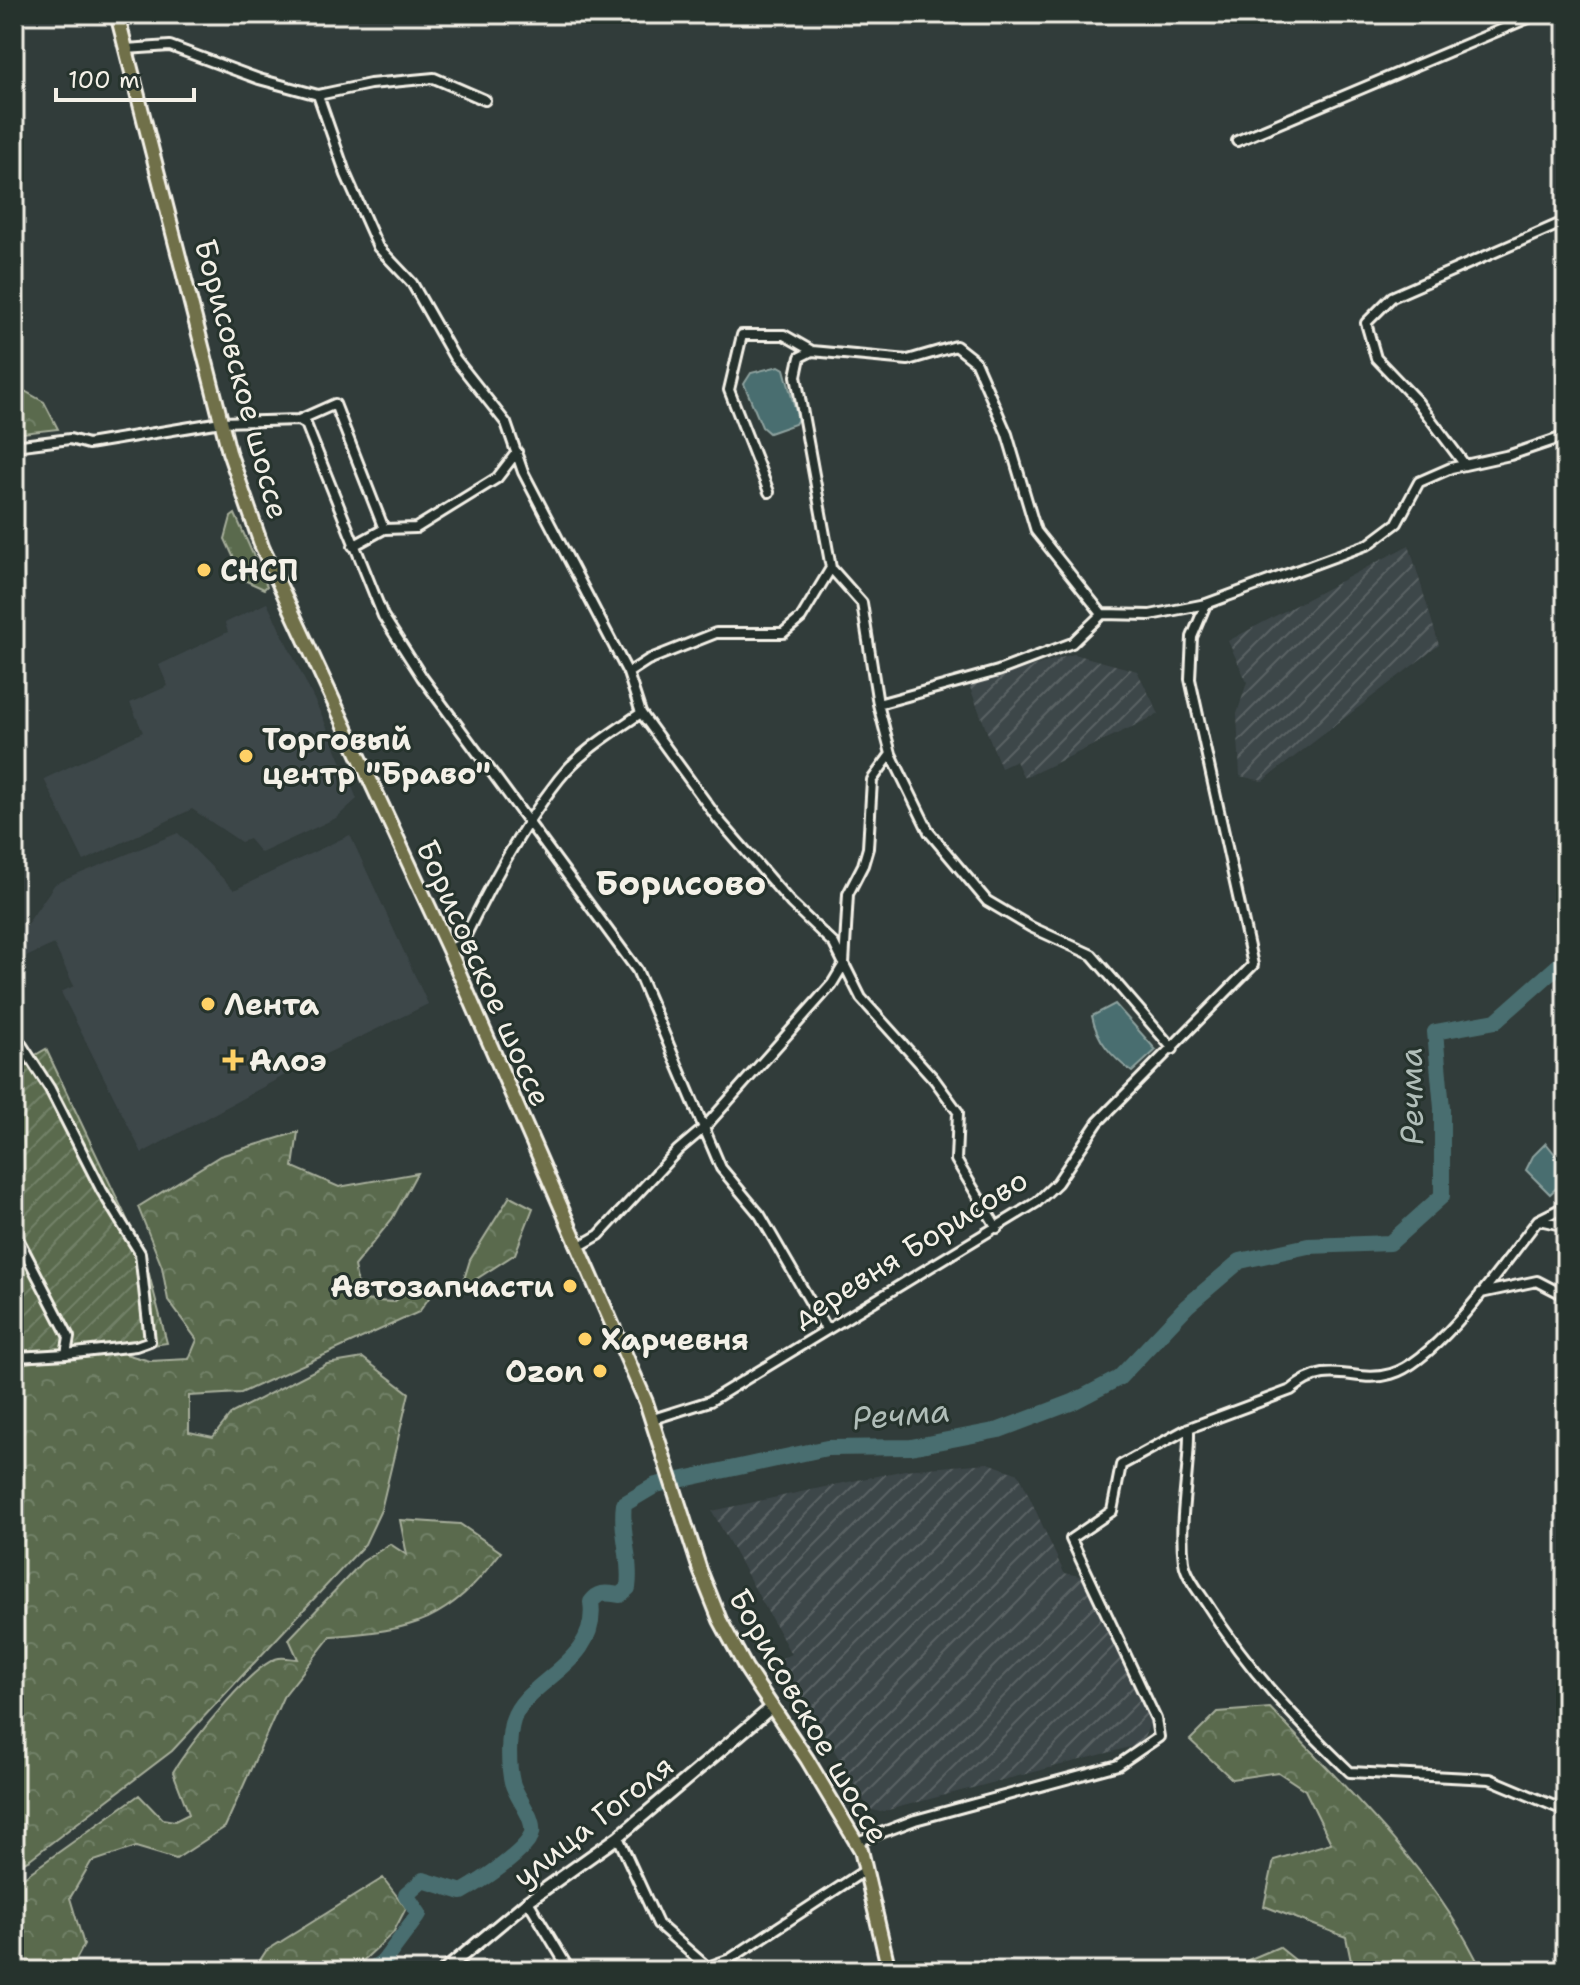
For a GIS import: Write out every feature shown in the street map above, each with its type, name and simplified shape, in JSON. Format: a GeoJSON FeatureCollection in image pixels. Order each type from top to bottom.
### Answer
{"type":"FeatureCollection","features":[{"type":"Feature","properties":{"kind":"main road","name":"Борисовское шоссе"},"geometry":{"type":"LineString","coordinates":[[117,14],[221,422],[262,547],[449,950],[653,1419],[679,1505],[720,1620],[857,1842],[867,1869],[889,1971]]}},
{"type":"Feature","properties":{"kind":"street"},"geometry":{"type":"LineString","coordinates":[[1237,141],[1538,14]]}},
{"type":"Feature","properties":{"kind":"street"},"geometry":{"type":"LineString","coordinates":[[126,49],[170,46],[259,79],[318,95],[370,84],[434,78],[485,100]]}},
{"type":"Feature","properties":{"kind":"street"},"geometry":{"type":"LineString","coordinates":[[318,95],[346,175],[378,247],[412,283],[454,357],[506,423],[517,452],[628,673],[641,713],[718,819],[791,903],[834,944],[861,998],[934,1079],[958,1112],[956,1160],[997,1228]]}},
{"type":"Feature","properties":{"kind":"street"},"geometry":{"type":"LineString","coordinates":[[1465,465],[1417,401],[1376,358],[1366,323],[1392,297],[1566,221]]}},
{"type":"Feature","properties":{"kind":"street"},"geometry":{"type":"LineString","coordinates":[[769,492],[729,390],[742,335],[784,335],[812,351],[908,360],[956,346],[975,361],[1007,434],[1036,531],[1102,614]]}},
{"type":"Feature","properties":{"kind":"street"},"geometry":{"type":"LineString","coordinates":[[812,351],[800,357],[796,376],[831,568],[862,603],[878,704],[891,754],[929,832],[987,901],[1031,927],[1092,955],[1173,1049]]}},
{"type":"Feature","properties":{"kind":"street"},"geometry":{"type":"LineString","coordinates":[[14,446],[70,439],[88,444],[221,422],[299,420],[335,404],[384,529]]}},
{"type":"Feature","properties":{"kind":"street"},"geometry":{"type":"LineString","coordinates":[[299,420],[306,424],[383,616],[422,677],[637,970],[721,1168],[760,1215],[826,1329]]}},
{"type":"Feature","properties":{"kind":"street"},"geometry":{"type":"LineString","coordinates":[[878,704],[998,671],[1072,643],[1102,614],[1150,615],[1206,604],[1369,544],[1397,523],[1419,482],[1465,465],[1510,455],[1566,436]]}},
{"type":"Feature","properties":{"kind":"street"},"geometry":{"type":"LineString","coordinates":[[353,546],[384,529],[416,528],[497,478],[517,452]]}},
{"type":"Feature","properties":{"kind":"street"},"geometry":{"type":"LineString","coordinates":[[628,673],[648,660],[716,633],[783,633],[801,618],[831,568]]}},
{"type":"Feature","properties":{"kind":"street","name":"деревня Борисово"},"geometry":{"type":"LineString","coordinates":[[653,1419],[710,1401],[1037,1202],[1057,1183],[1098,1122],[1253,965],[1190,679],[1192,637],[1206,604]]}},
{"type":"Feature","properties":{"kind":"street"},"geometry":{"type":"LineString","coordinates":[[449,950],[462,943],[559,778],[590,748],[641,713]]}},
{"type":"Feature","properties":{"kind":"street"},"geometry":{"type":"LineString","coordinates":[[578,1247],[599,1235],[678,1150],[704,1128],[832,984],[844,964],[848,894],[868,848],[872,780],[891,754]]}},
{"type":"Feature","properties":{"kind":"street"},"geometry":{"type":"LineString","coordinates":[[14,1033],[50,1089],[102,1191],[140,1253],[150,1341],[136,1346],[66,1354],[15,1355]]}},
{"type":"Feature","properties":{"kind":"street"},"geometry":{"type":"LineString","coordinates":[[857,1842],[915,1820],[1118,1765],[1159,1737],[1156,1719],[1071,1539],[1112,1511],[1121,1465],[1189,1428],[1291,1390],[1305,1379],[1321,1374],[1391,1375],[1429,1350],[1481,1293],[1538,1220],[1562,1208],[1566,1202]]}},
{"type":"Feature","properties":{"kind":"street"},"geometry":{"type":"LineString","coordinates":[[1538,1220],[1566,1226]]}},
{"type":"Feature","properties":{"kind":"street"},"geometry":{"type":"LineString","coordinates":[[14,1231],[69,1337],[66,1354]]}},
{"type":"Feature","properties":{"kind":"street"},"geometry":{"type":"LineString","coordinates":[[1481,1293],[1537,1281],[1566,1296]]}},
{"type":"Feature","properties":{"kind":"street"},"geometry":{"type":"LineString","coordinates":[[1189,1428],[1190,1466],[1181,1517],[1184,1566],[1238,1652],[1278,1702],[1350,1772],[1490,1779],[1566,1811]]}},
{"type":"Feature","properties":{"kind":"street","name":"улица Гоголя"},"geometry":{"type":"LineString","coordinates":[[444,1971],[528,1901],[618,1837],[772,1707]]}},
{"type":"Feature","properties":{"kind":"street"},"geometry":{"type":"LineString","coordinates":[[618,1837],[658,1924],[707,1967]]}},
{"type":"Feature","properties":{"kind":"street"},"geometry":{"type":"LineString","coordinates":[[696,1971],[730,1959],[867,1869]]}},
{"type":"Feature","properties":{"kind":"street"},"geometry":{"type":"LineString","coordinates":[[528,1901],[570,1971]]}},
{"type":"Feature","properties":{"kind":"shaded area"},"geometry":{"type":"Polygon","coordinates":[[[1409,545],[1439,645],[1263,781],[1240,776],[1237,714],[1247,682],[1228,641],[1409,545]]]}},
{"type":"Feature","properties":{"kind":"shaded area"},"geometry":{"type":"Polygon","coordinates":[[[267,603],[323,718],[357,799],[336,818],[261,853],[249,839],[241,842],[192,809],[84,861],[44,779],[143,732],[130,703],[168,686],[159,665],[228,632],[225,623],[267,603]]]}},
{"type":"Feature","properties":{"kind":"shaded area"},"geometry":{"type":"Polygon","coordinates":[[[1074,654],[1137,671],[1159,714],[1024,778],[1016,761],[1001,768],[969,685],[1074,654]]]}},
{"type":"Feature","properties":{"kind":"shaded area"},"geometry":{"type":"Polygon","coordinates":[[[178,833],[234,890],[350,835],[428,1004],[307,1063],[142,1153],[61,992],[74,986],[54,944],[26,957],[16,940],[55,884],[178,833]]]}},
{"type":"Feature","properties":{"kind":"shaded area"},"geometry":{"type":"Polygon","coordinates":[[[988,1463],[1019,1474],[1064,1573],[1085,1577],[1151,1721],[1144,1738],[1134,1746],[880,1812],[869,1809],[780,1659],[791,1654],[712,1511],[905,1470],[988,1463]]]}},
{"type":"Feature","properties":{"kind":"green space"},"geometry":{"type":"Polygon","coordinates":[[[14,385],[44,402],[58,429],[14,434],[14,385]]]}},
{"type":"Feature","properties":{"kind":"green space"},"geometry":{"type":"Polygon","coordinates":[[[235,514],[267,586],[264,589],[244,580],[225,539],[231,517],[235,514]]]}},
{"type":"Feature","properties":{"kind":"green space"},"geometry":{"type":"Polygon","coordinates":[[[14,1026],[32,1057],[46,1049],[144,1255],[167,1343],[71,1357],[14,1359],[14,1026]]]}},
{"type":"Feature","properties":{"kind":"green space"},"geometry":{"type":"Polygon","coordinates":[[[298,1132],[293,1167],[339,1187],[417,1173],[392,1219],[354,1266],[361,1300],[394,1302],[419,1282],[436,1288],[419,1312],[241,1393],[189,1396],[189,1432],[213,1437],[232,1413],[327,1364],[363,1358],[409,1393],[381,1510],[365,1544],[172,1751],[30,1859],[14,1867],[14,1364],[118,1352],[150,1361],[189,1359],[197,1340],[168,1300],[162,1267],[138,1207],[220,1156],[298,1132]]]}},
{"type":"Feature","properties":{"kind":"green space"},"geometry":{"type":"Polygon","coordinates":[[[510,1196],[533,1208],[515,1254],[461,1289],[470,1260],[510,1196]]]}},
{"type":"Feature","properties":{"kind":"green space"},"geometry":{"type":"Polygon","coordinates":[[[400,1520],[460,1524],[501,1552],[464,1594],[428,1618],[386,1630],[331,1636],[283,1697],[225,1827],[176,1859],[136,1847],[91,1862],[70,1898],[84,1945],[70,1971],[14,1971],[14,1884],[139,1795],[162,1819],[175,1821],[189,1814],[173,1772],[192,1745],[237,1690],[267,1663],[279,1658],[298,1659],[289,1639],[362,1562],[390,1544],[407,1555],[400,1520]]]}},
{"type":"Feature","properties":{"kind":"green space"},"geometry":{"type":"Polygon","coordinates":[[[1270,1708],[1414,1864],[1440,1899],[1482,1971],[1353,1971],[1346,1937],[1264,1906],[1274,1860],[1331,1843],[1305,1790],[1278,1772],[1232,1779],[1190,1740],[1218,1712],[1270,1708]]]}},
{"type":"Feature","properties":{"kind":"green space"},"geometry":{"type":"Polygon","coordinates":[[[383,1878],[406,1908],[393,1933],[352,1971],[253,1971],[266,1951],[383,1878]]]}},
{"type":"Feature","properties":{"kind":"green space"},"geometry":{"type":"Polygon","coordinates":[[[1279,1947],[1309,1971],[1222,1971],[1279,1947]]]}},
{"type":"Feature","properties":{"kind":"water"},"geometry":{"type":"Polygon","coordinates":[[[779,366],[784,369],[798,419],[795,424],[769,433],[762,427],[744,384],[751,373],[779,366]]]}},
{"type":"Feature","properties":{"kind":"water"},"geometry":{"type":"Polygon","coordinates":[[[1115,1004],[1156,1050],[1132,1072],[1106,1048],[1092,1016],[1115,1004]]]}},
{"type":"Feature","properties":{"kind":"water"},"geometry":{"type":"Polygon","coordinates":[[[1546,1143],[1566,1168],[1566,1179],[1550,1194],[1526,1170],[1533,1156],[1546,1143]]]}},
{"type":"Feature","properties":{"kind":"waterway","name":"Речма"},"geometry":{"type":"LineString","coordinates":[[368,1971],[384,1961],[419,1914],[406,1895],[423,1880],[462,1892],[502,1866],[522,1849],[532,1833],[531,1821],[514,1788],[511,1775],[509,1742],[513,1720],[520,1706],[574,1656],[584,1641],[591,1623],[591,1602],[594,1598],[603,1594],[620,1595],[628,1588],[624,1504],[656,1485],[827,1448],[911,1447],[999,1430],[1073,1402],[1119,1378],[1187,1306],[1240,1261],[1308,1246],[1390,1243],[1442,1196],[1442,1108],[1435,1032],[1496,1021],[1566,959]]}},
{"type":"Feature","properties":{"kind":"place","name":"СНСП"},"geometry":{"type":"Point","coordinates":[204,570]}},
{"type":"Feature","properties":{"kind":"place","name":"Торговый центр \"Браво\""},"geometry":{"type":"Point","coordinates":[246,756]}},
{"type":"Feature","properties":{"kind":"place","name":"Лента"},"geometry":{"type":"Point","coordinates":[208,1004]}},
{"type":"Feature","properties":{"kind":"place","name":"Алоэ"},"geometry":{"type":"Point","coordinates":[233,1060]}},
{"type":"Feature","properties":{"kind":"place","name":"Автозапчасти"},"geometry":{"type":"Point","coordinates":[570,1286]}},
{"type":"Feature","properties":{"kind":"place","name":"Харчевня"},"geometry":{"type":"Point","coordinates":[585,1339]}},
{"type":"Feature","properties":{"kind":"place","name":"Ozon"},"geometry":{"type":"Point","coordinates":[600,1371]}},
{"type":"Feature","properties":{"kind":"district","name":"Борисово"},"geometry":{"type":"Point","coordinates":[681,883]}}]}
